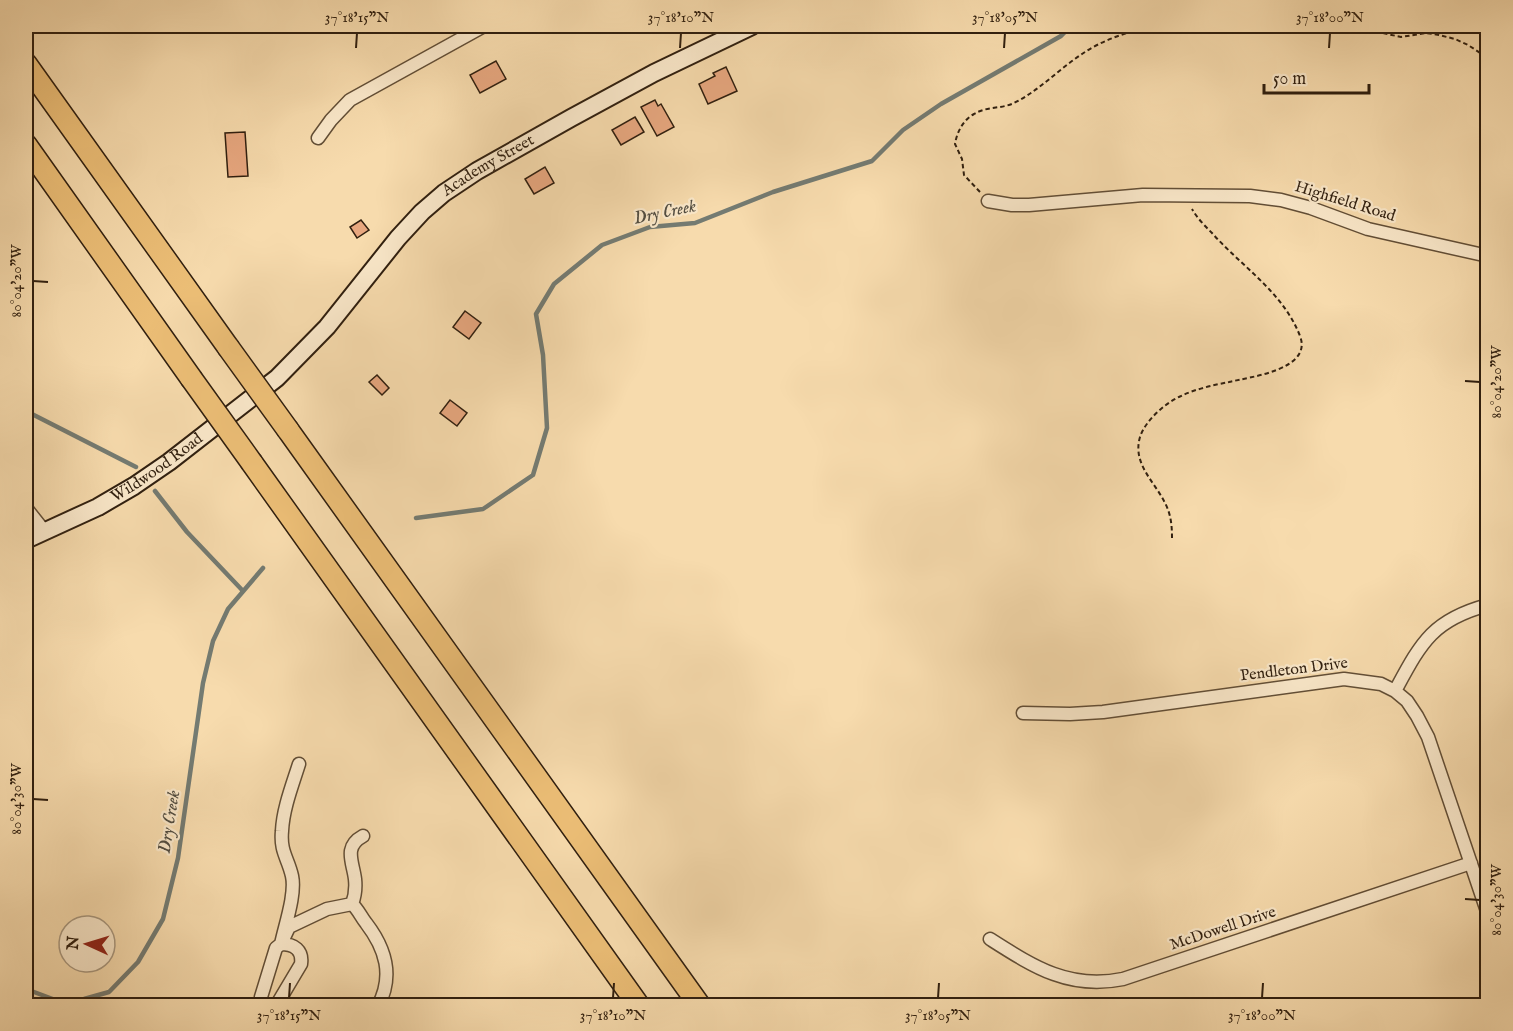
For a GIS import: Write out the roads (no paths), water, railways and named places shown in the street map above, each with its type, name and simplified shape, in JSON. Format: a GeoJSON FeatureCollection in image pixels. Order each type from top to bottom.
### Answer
{"type":"FeatureCollection","features":[{"type":"Feature","properties":{"kind":"highway"},"geometry":{"type":"LineString","coordinates":[[26,64],[700,1005]]}},
{"type":"Feature","properties":{"kind":"highway"},"geometry":{"type":"LineString","coordinates":[[26,145],[639,1005]]}},
{"type":"Feature","properties":{"kind":"street"},"geometry":{"type":"LineString","coordinates":[[318,138],[350,100],[484,26]]}},
{"type":"Feature","properties":{"kind":"street","name":"Academy Street"},"geometry":{"type":"LineString","coordinates":[[277,378],[327,327],[414,220],[444,193],[571,118],[654,73],[752,26]]}},
{"type":"Feature","properties":{"kind":"street","name":"Highfield Road"},"geometry":{"type":"LineString","coordinates":[[988,201],[1029,205],[1102,197],[1190,194],[1250,196],[1281,200],[1311,208],[1368,229],[1488,256]]}},
{"type":"Feature","properties":{"kind":"street","name":"Wildwood Road"},"geometry":{"type":"LineString","coordinates":[[26,540],[98,507],[135,486],[277,378]]}},
{"type":"Feature","properties":{"kind":"street"},"geometry":{"type":"LineString","coordinates":[[26,508],[45,531]]}},
{"type":"Feature","properties":{"kind":"street"},"geometry":{"type":"LineString","coordinates":[[1488,605],[1471,609],[1434,630],[1414,656],[1395,691],[1407,701],[1428,737],[1488,914]]}},
{"type":"Feature","properties":{"kind":"street","name":"Pendleton Drive"},"geometry":{"type":"LineString","coordinates":[[1023,713],[1103,712],[1344,679],[1381,684],[1395,691]]}},
{"type":"Feature","properties":{"kind":"street"},"geometry":{"type":"LineString","coordinates":[[281,944],[292,885],[292,876],[284,858],[281,843],[282,829],[299,764]]}},
{"type":"Feature","properties":{"kind":"street"},"geometry":{"type":"LineString","coordinates":[[363,836],[354,843],[350,850],[355,886],[352,904],[373,932],[388,968],[387,982],[378,1005]]}},
{"type":"Feature","properties":{"kind":"street","name":"McDowell Drive"},"geometry":{"type":"LineString","coordinates":[[990,939],[1038,967],[1067,979],[1086,983],[1105,983],[1123,980],[1471,864]]}},
{"type":"Feature","properties":{"kind":"street"},"geometry":{"type":"LineString","coordinates":[[260,1005],[276,948],[281,944],[289,927],[327,909],[352,904]]}},
{"type":"Feature","properties":{"kind":"street"},"geometry":{"type":"LineString","coordinates":[[276,1005],[301,964],[302,957],[295,946],[281,944]]}},
{"type":"Feature","properties":{"kind":"waterway","name":"Dry Creek"},"geometry":{"type":"LineString","coordinates":[[416,518],[483,509],[533,475],[547,428],[543,355],[536,314],[554,284],[602,245],[650,227],[695,223],[773,192],[872,161],[903,130],[941,104],[1061,36],[1071,26]]}},
{"type":"Feature","properties":{"kind":"waterway"},"geometry":{"type":"LineString","coordinates":[[26,411],[136,467]]}},
{"type":"Feature","properties":{"kind":"waterway"},"geometry":{"type":"LineString","coordinates":[[155,491],[187,532],[243,591]]}},
{"type":"Feature","properties":{"kind":"waterway","name":"Dry Creek"},"geometry":{"type":"LineString","coordinates":[[26,989],[58,1001],[84,999],[109,992],[138,962],[163,919],[178,858],[203,683],[213,641],[228,609],[263,568]]}}]}
